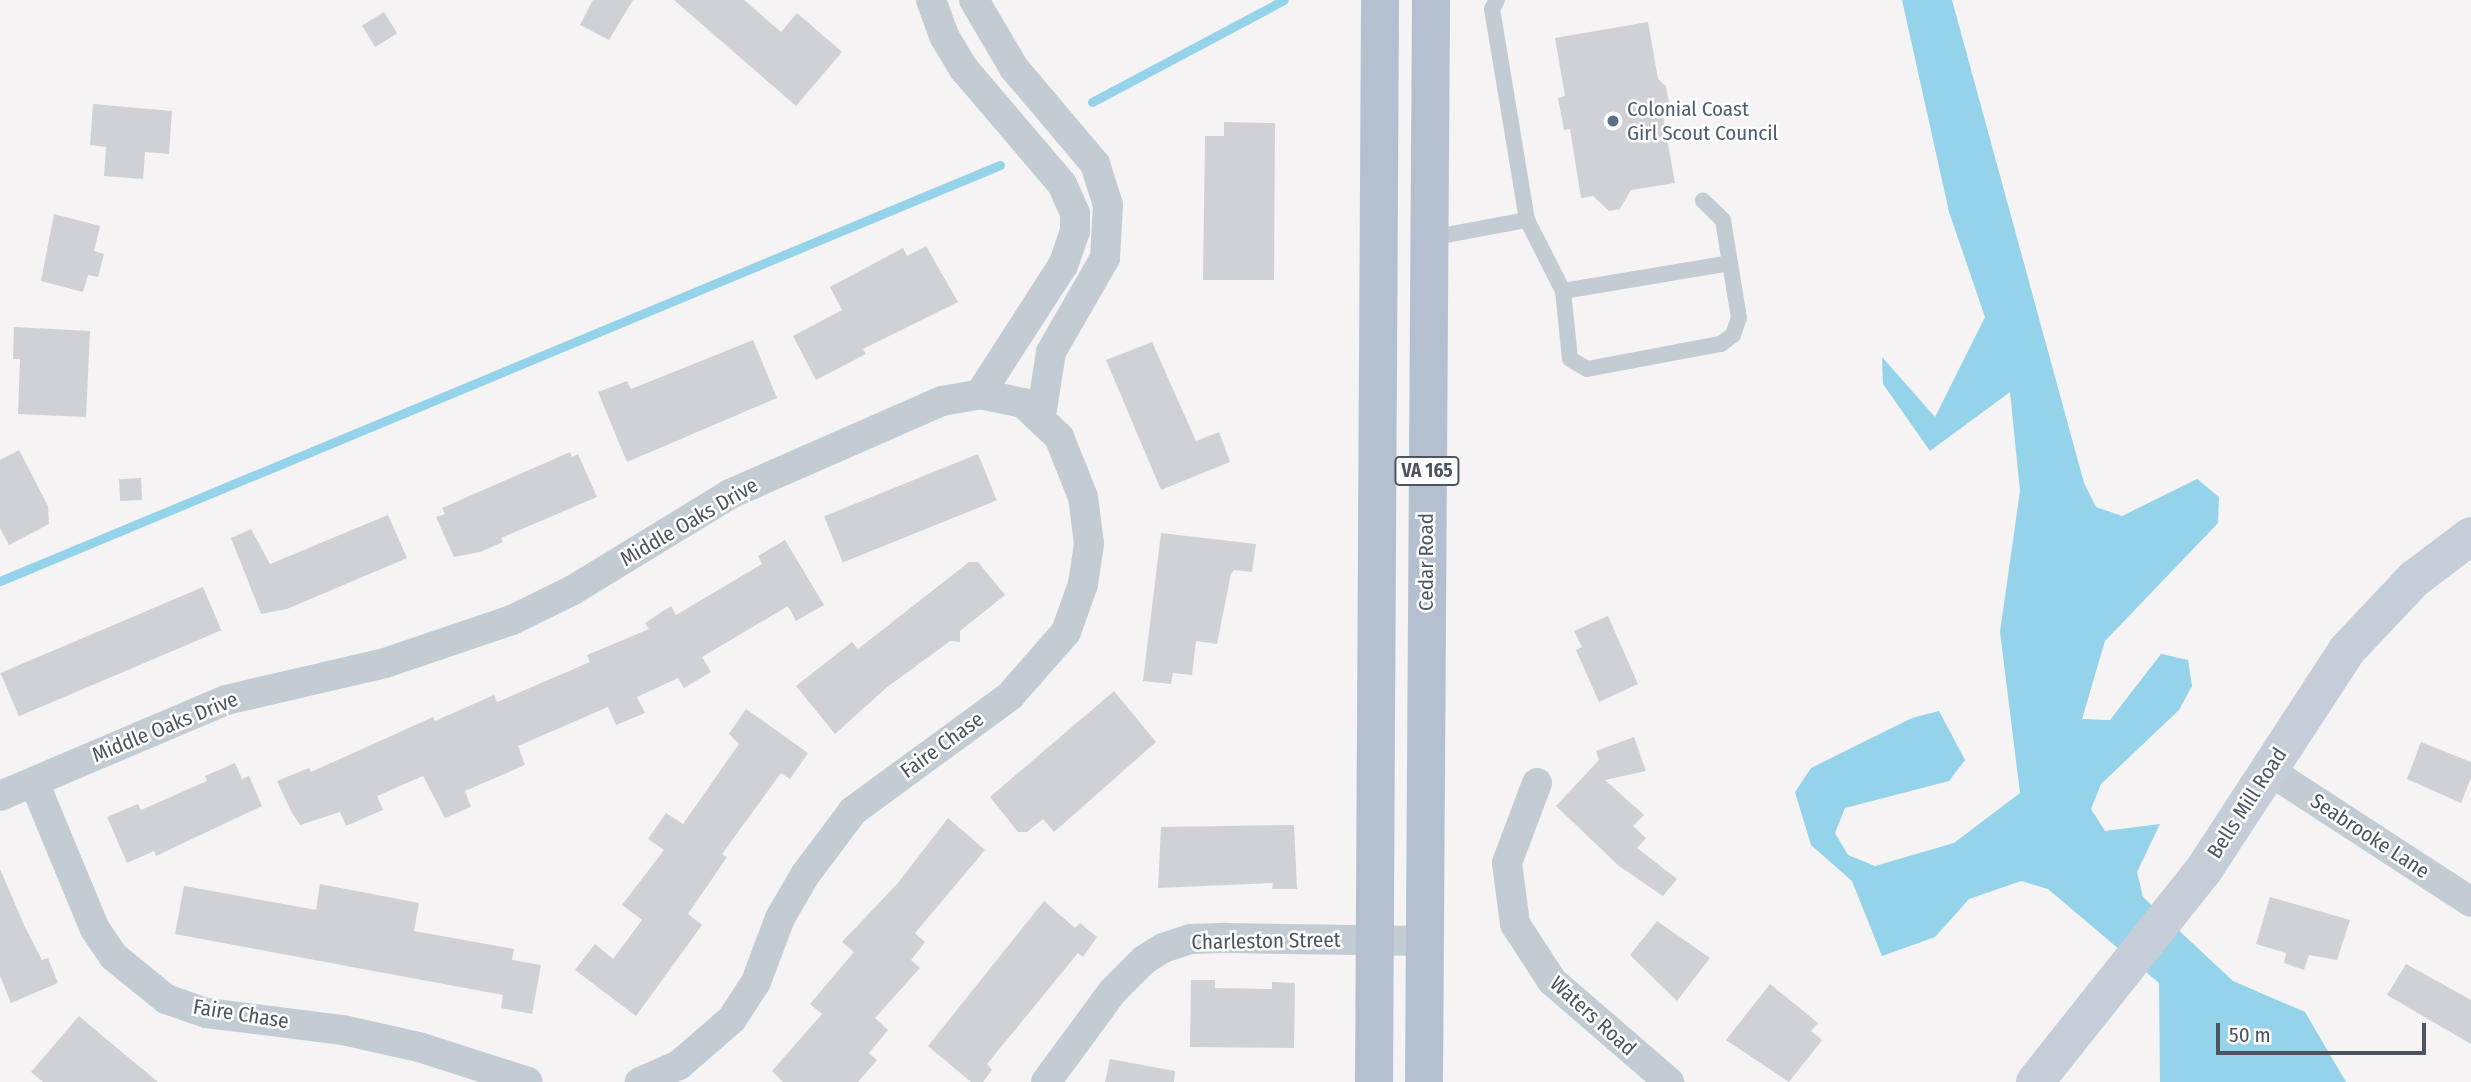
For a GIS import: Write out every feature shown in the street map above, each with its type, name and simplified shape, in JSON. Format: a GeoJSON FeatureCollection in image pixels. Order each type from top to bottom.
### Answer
{"type":"FeatureCollection","features":[{"type":"Feature","properties":{"kind":"main road","name":"VA 165"},"geometry":{"type":"LineString","coordinates":[[1374,1082],[1380,0]]}},
{"type":"Feature","properties":{"kind":"main road","name":"Cedar Road"},"geometry":{"type":"LineString","coordinates":[[1424,1082],[1431,0]]}},
{"type":"Feature","properties":{"kind":"street"},"geometry":{"type":"LineString","coordinates":[[931,0],[944,36],[964,69],[1062,184],[1075,213],[1075,230],[1063,265],[981,394]]}},
{"type":"Feature","properties":{"kind":"street"},"geometry":{"type":"LineString","coordinates":[[974,0],[1014,68],[1095,164],[1108,205],[1105,258],[1087,295],[1055,341],[1041,416]]}},
{"type":"Feature","properties":{"kind":"street","name":"Faire Chase"},"geometry":{"type":"LineString","coordinates":[[640,1082],[679,1065],[732,1019],[756,982],[780,918],[805,875],[853,811],[1010,696],[1066,632],[1083,584],[1089,544],[1083,497],[1059,437],[1041,416],[1018,401],[981,394]]}},
{"type":"Feature","properties":{"kind":"street","name":"Middle Oaks Drive"},"geometry":{"type":"LineString","coordinates":[[0,796],[226,700],[385,663],[512,620],[573,590],[730,494],[942,401],[981,394]]}},
{"type":"Feature","properties":{"kind":"street","name":"Bells Mill Road"},"geometry":{"type":"LineString","coordinates":[[2035,1082],[2176,907],[2347,650],[2414,579],[2471,536]]}},
{"type":"Feature","properties":{"kind":"street","name":"Seabrooke Lane"},"geometry":{"type":"LineString","coordinates":[[2268,770],[2471,902]]}},
{"type":"Feature","properties":{"kind":"street","name":"Faire Chase"},"geometry":{"type":"LineString","coordinates":[[34,782],[96,929],[113,956],[166,999],[206,1013],[343,1030],[407,1045],[528,1082]]}},
{"type":"Feature","properties":{"kind":"street","name":"Waters Road"},"geometry":{"type":"LineString","coordinates":[[1537,783],[1507,863],[1515,923],[1528,949],[1561,990],[1669,1082]]}},
{"type":"Feature","properties":{"kind":"street","name":"Charleston Street"},"geometry":{"type":"LineString","coordinates":[[1046,1082],[1112,992],[1163,948],[1202,939],[1424,941]]}},
{"type":"Feature","properties":{"kind":"lane"},"geometry":{"type":"LineString","coordinates":[[1497,0],[1492,9],[1527,220],[1563,291],[1570,359],[1587,369],[1598,368],[1721,344],[1733,335],[1738,318],[1723,220],[1703,201]]}},
{"type":"Feature","properties":{"kind":"lane"},"geometry":{"type":"LineString","coordinates":[[1429,239],[1527,220]]}},
{"type":"Feature","properties":{"kind":"lane"},"geometry":{"type":"LineString","coordinates":[[1563,291],[1730,263]]}},
{"type":"Feature","properties":{"kind":"water"},"geometry":{"type":"Polygon","coordinates":[[[1902,0],[1952,0],[2084,483],[2096,507],[2122,516],[2197,479],[2219,497],[2218,523],[2105,641],[2082,719],[2110,720],[2161,654],[2188,660],[2192,686],[2179,710],[2101,784],[2091,809],[2105,831],[2160,824],[2137,872],[2143,897],[2233,981],[2305,1012],[2346,1082],[2160,1082],[2159,983],[2048,889],[2021,881],[1969,899],[1935,937],[1882,956],[1852,881],[1811,845],[1795,792],[1811,768],[1912,718],[1939,711],[1965,760],[1949,781],[1845,808],[1835,833],[1848,855],[1875,866],[1954,843],[2020,793],[2000,632],[2020,491],[2010,392],[1930,451],[1883,384],[1882,357],[1935,417],[1985,317],[1949,212],[1902,0]]]}},
{"type":"Feature","properties":{"kind":"building"},"geometry":{"type":"Polygon","coordinates":[[[593,0],[633,0],[609,40],[580,25],[593,0]]]}},
{"type":"Feature","properties":{"kind":"building"},"geometry":{"type":"Polygon","coordinates":[[[674,0],[744,0],[781,32],[797,13],[842,52],[796,106],[674,0]]]}},
{"type":"Feature","properties":{"kind":"building"},"geometry":{"type":"Polygon","coordinates":[[[384,12],[397,33],[375,47],[362,26],[384,12]]]}},
{"type":"Feature","properties":{"kind":"building","name":"Colonial Coast Girl Scout Council"},"geometry":{"type":"Polygon","coordinates":[[[1648,22],[1658,79],[1666,86],[1670,108],[1663,116],[1675,183],[1631,190],[1620,209],[1609,211],[1593,196],[1581,198],[1570,129],[1564,130],[1558,98],[1565,96],[1555,38],[1648,22]]]}},
{"type":"Feature","properties":{"kind":"building"},"geometry":{"type":"Polygon","coordinates":[[[93,104],[172,111],[169,154],[145,152],[143,179],[104,176],[106,147],[90,145],[93,104]]]}},
{"type":"Feature","properties":{"kind":"building"},"geometry":{"type":"Polygon","coordinates":[[[1224,122],[1275,123],[1274,280],[1203,280],[1205,136],[1224,136],[1224,122]]]}},
{"type":"Feature","properties":{"kind":"building"},"geometry":{"type":"Polygon","coordinates":[[[54,214],[100,226],[94,251],[104,254],[98,277],[88,275],[83,292],[41,281],[54,214]]]}},
{"type":"Feature","properties":{"kind":"building"},"geometry":{"type":"Polygon","coordinates":[[[926,246],[958,302],[863,349],[866,354],[816,380],[793,336],[842,310],[830,287],[903,248],[907,256],[926,246]]]}},
{"type":"Feature","properties":{"kind":"building"},"geometry":{"type":"Polygon","coordinates":[[[14,327],[90,331],[86,417],[18,414],[20,359],[13,359],[14,327]]]}},
{"type":"Feature","properties":{"kind":"building"},"geometry":{"type":"Polygon","coordinates":[[[753,340],[777,398],[627,462],[598,392],[627,381],[631,389],[753,340]]]}},
{"type":"Feature","properties":{"kind":"building"},"geometry":{"type":"Polygon","coordinates":[[[1152,342],[1196,441],[1219,432],[1230,462],[1161,490],[1106,360],[1152,342]]]}},
{"type":"Feature","properties":{"kind":"building"},"geometry":{"type":"Polygon","coordinates":[[[19,450],[48,506],[49,524],[9,545],[0,528],[0,460],[19,450]]]}},
{"type":"Feature","properties":{"kind":"building"},"geometry":{"type":"Polygon","coordinates":[[[570,452],[572,457],[578,454],[597,497],[501,538],[503,542],[480,552],[454,557],[436,517],[445,514],[442,508],[570,452]]]}},
{"type":"Feature","properties":{"kind":"building"},"geometry":{"type":"Polygon","coordinates":[[[978,454],[997,500],[843,563],[824,516],[978,454]]]}},
{"type":"Feature","properties":{"kind":"building"},"geometry":{"type":"Polygon","coordinates":[[[141,478],[142,500],[120,501],[119,479],[141,478]]]}},
{"type":"Feature","properties":{"kind":"building"},"geometry":{"type":"Polygon","coordinates":[[[388,515],[407,558],[287,609],[261,614],[231,538],[251,529],[270,564],[388,515]]]}},
{"type":"Feature","properties":{"kind":"building"},"geometry":{"type":"Polygon","coordinates":[[[1161,533],[1256,544],[1252,572],[1234,570],[1231,574],[1217,644],[1196,641],[1192,675],[1173,673],[1171,684],[1143,681],[1161,533]]]}},
{"type":"Feature","properties":{"kind":"building"},"geometry":{"type":"Polygon","coordinates":[[[785,540],[824,605],[796,621],[788,606],[702,657],[711,672],[684,688],[678,678],[637,697],[645,713],[616,725],[608,707],[518,746],[525,765],[465,791],[471,807],[445,818],[423,776],[377,796],[383,810],[346,826],[340,812],[300,825],[291,811],[277,781],[309,768],[311,772],[433,717],[435,721],[494,695],[497,702],[590,662],[587,655],[649,629],[645,623],[671,606],[676,615],[762,564],[758,556],[785,540]]]}},
{"type":"Feature","properties":{"kind":"building"},"geometry":{"type":"Polygon","coordinates":[[[969,562],[978,562],[1005,595],[960,631],[960,642],[950,641],[886,688],[835,734],[796,686],[852,642],[858,649],[969,562]]]}},
{"type":"Feature","properties":{"kind":"building"},"geometry":{"type":"Polygon","coordinates":[[[203,587],[221,630],[19,716],[0,673],[203,587]]]}},
{"type":"Feature","properties":{"kind":"building"},"geometry":{"type":"Polygon","coordinates":[[[1608,616],[1638,684],[1599,702],[1576,650],[1582,647],[1574,631],[1608,616]]]}},
{"type":"Feature","properties":{"kind":"building"},"geometry":{"type":"Polygon","coordinates":[[[1114,691],[1156,742],[1054,832],[1043,819],[1027,832],[1018,832],[990,797],[1114,691]]]}},
{"type":"Feature","properties":{"kind":"building"},"geometry":{"type":"Polygon","coordinates":[[[746,709],[808,753],[790,779],[781,773],[722,854],[727,857],[688,914],[702,925],[636,1016],[575,970],[595,944],[613,959],[642,920],[622,905],[664,850],[648,839],[666,813],[683,824],[739,744],[729,734],[746,709]]]}},
{"type":"Feature","properties":{"kind":"building"},"geometry":{"type":"Polygon","coordinates":[[[1634,737],[1646,771],[1605,780],[1644,815],[1633,826],[1646,838],[1637,848],[1677,879],[1663,896],[1619,866],[1556,806],[1599,760],[1596,751],[1634,737]]]}},
{"type":"Feature","properties":{"kind":"building"},"geometry":{"type":"Polygon","coordinates":[[[2421,742],[2471,762],[2471,778],[2461,803],[2407,779],[2421,742]]]}},
{"type":"Feature","properties":{"kind":"building"},"geometry":{"type":"Polygon","coordinates":[[[235,763],[242,779],[249,776],[262,806],[156,856],[154,851],[127,863],[107,817],[138,804],[141,810],[207,781],[205,776],[235,763]]]}},
{"type":"Feature","properties":{"kind":"building"},"geometry":{"type":"Polygon","coordinates":[[[948,818],[985,850],[915,933],[925,942],[911,960],[920,968],[875,1018],[888,1030],[869,1053],[877,1060],[858,1082],[783,1082],[772,1071],[822,1014],[810,1004],[854,952],[842,942],[898,883],[948,818]]]}},
{"type":"Feature","properties":{"kind":"building"},"geometry":{"type":"Polygon","coordinates":[[[1294,825],[1297,889],[1272,889],[1273,883],[1158,888],[1161,827],[1294,825]]]}},
{"type":"Feature","properties":{"kind":"building"},"geometry":{"type":"Polygon","coordinates":[[[0,869],[24,925],[42,960],[48,958],[58,983],[11,1003],[0,976],[0,869]]]}},
{"type":"Feature","properties":{"kind":"building"},"geometry":{"type":"Polygon","coordinates":[[[320,884],[419,903],[414,931],[514,949],[512,960],[541,965],[532,1014],[501,1008],[503,995],[175,934],[184,886],[316,910],[320,884]]]}},
{"type":"Feature","properties":{"kind":"building"},"geometry":{"type":"Polygon","coordinates":[[[2270,897],[2350,920],[2337,960],[2309,955],[2304,970],[2284,963],[2286,953],[2256,944],[2270,897]]]}},
{"type":"Feature","properties":{"kind":"building"},"geometry":{"type":"Polygon","coordinates":[[[1044,901],[1075,928],[1080,923],[1097,937],[1083,957],[1078,953],[987,1064],[992,1070],[983,1082],[971,1082],[928,1046],[1044,901]]]}},
{"type":"Feature","properties":{"kind":"building"},"geometry":{"type":"Polygon","coordinates":[[[1657,921],[1710,958],[1677,1001],[1630,955],[1657,921]]]}},
{"type":"Feature","properties":{"kind":"building"},"geometry":{"type":"Polygon","coordinates":[[[2406,964],[2471,1000],[2471,1044],[2387,995],[2406,964]]]}},
{"type":"Feature","properties":{"kind":"building"},"geometry":{"type":"Polygon","coordinates":[[[1191,980],[1215,980],[1215,988],[1272,989],[1272,982],[1295,983],[1294,1048],[1190,1047],[1191,980]]]}},
{"type":"Feature","properties":{"kind":"building"},"geometry":{"type":"Polygon","coordinates":[[[1770,984],[1818,1023],[1811,1031],[1822,1040],[1789,1082],[1726,1040],[1770,984]]]}},
{"type":"Feature","properties":{"kind":"building"},"geometry":{"type":"Polygon","coordinates":[[[79,1016],[158,1082],[43,1082],[31,1072],[79,1016]]]}},
{"type":"Feature","properties":{"kind":"building"},"geometry":{"type":"Polygon","coordinates":[[[1110,1059],[1175,1071],[1174,1082],[1105,1082],[1110,1059]]]}},
{"type":"Feature","properties":{"kind":"waterway"},"geometry":{"type":"LineString","coordinates":[[1092,102],[1284,0]]}},
{"type":"Feature","properties":{"kind":"waterway"},"geometry":{"type":"LineString","coordinates":[[0,581],[1000,165]]}},
{"type":"Feature","properties":{"kind":"place","name":"Colonial Coast Girl Scout Council"},"geometry":{"type":"Point","coordinates":[1613,121]}}]}
